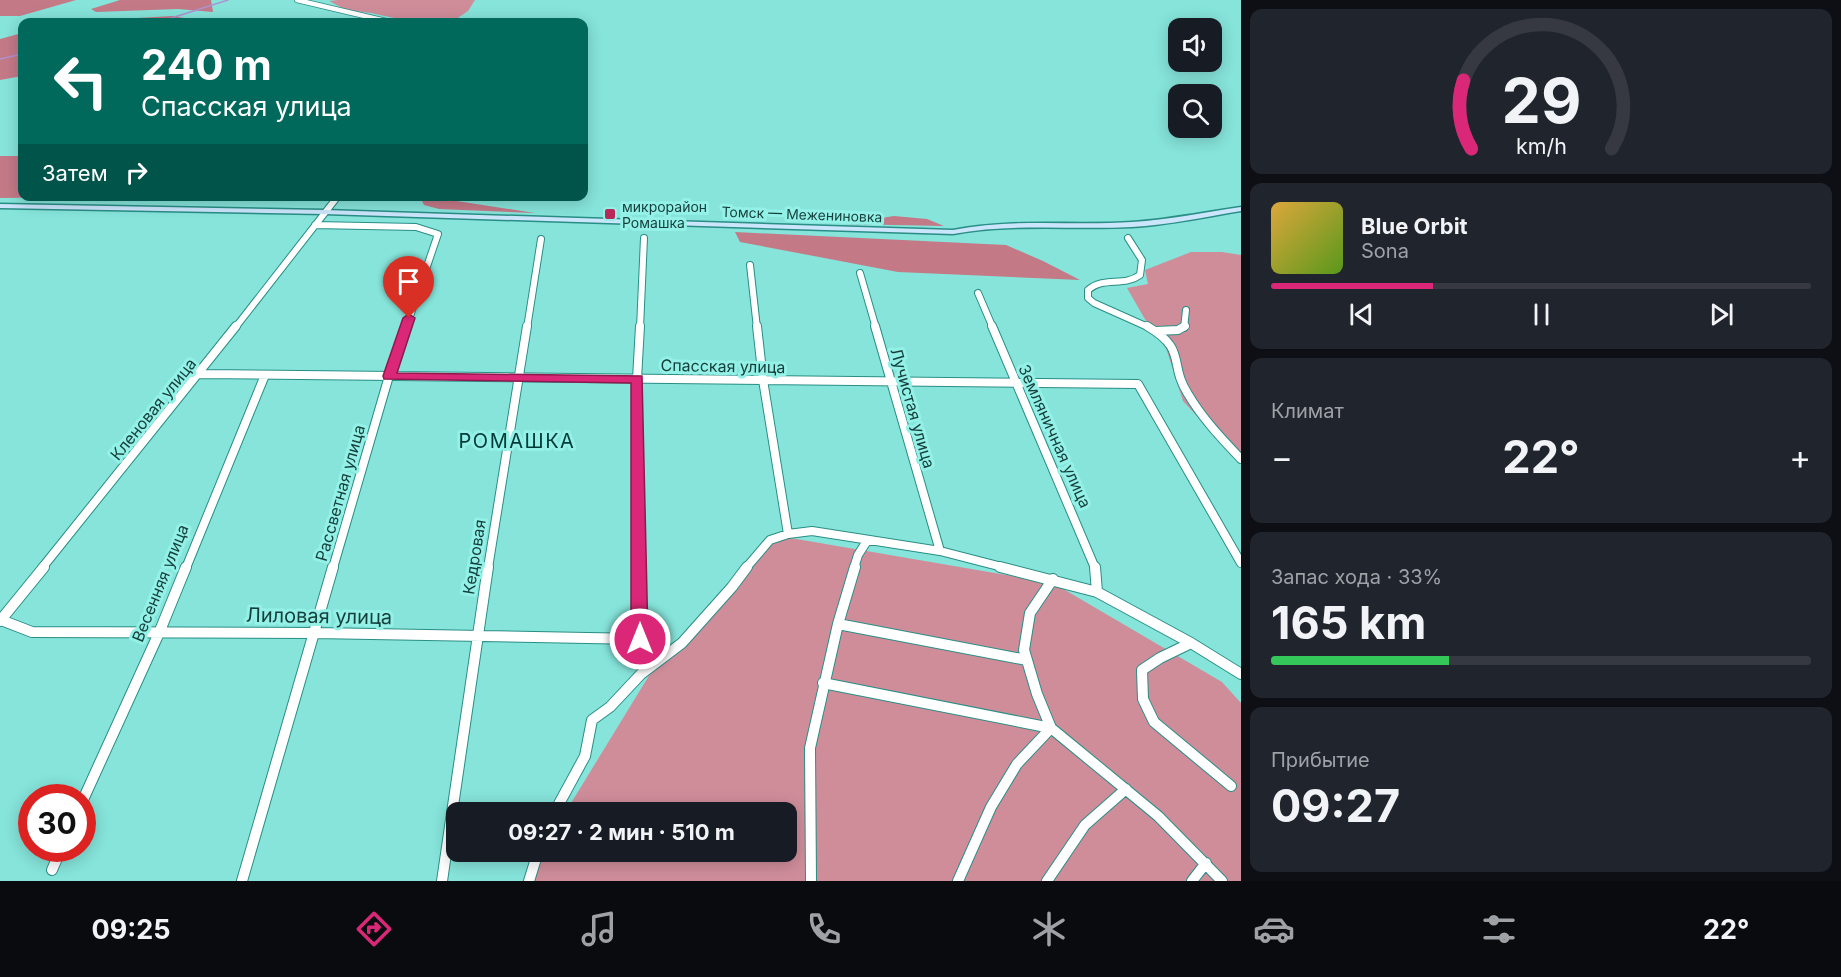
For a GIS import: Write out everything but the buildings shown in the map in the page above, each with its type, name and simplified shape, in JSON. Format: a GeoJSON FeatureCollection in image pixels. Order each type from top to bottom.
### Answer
{"type":"FeatureCollection","features":[{"type":"Feature","properties":{"kind":"street"},"geometry":{"type":"LineString","coordinates":[[297,0],[373,18]]}},
{"type":"Feature","properties":{"kind":"street","name":"Кленовая улица"},"geometry":{"type":"LineString","coordinates":[[0,621],[199,374],[334,201]]}},
{"type":"Feature","properties":{"kind":"street","name":"Томск — Межениновка"},"geometry":{"type":"LineString","coordinates":[[0,206],[325,212],[953,232],[980,225],[1016,223],[1120,225],[1241,209]]}},
{"type":"Feature","properties":{"kind":"street","name":"Рассветная улица"},"geometry":{"type":"LineString","coordinates":[[242,881],[389,376],[438,234],[428,229],[416,228],[315,225]]}},
{"type":"Feature","properties":{"kind":"street"},"geometry":{"type":"LineString","coordinates":[[637,379],[644,238]]}},
{"type":"Feature","properties":{"kind":"street"},"geometry":{"type":"LineString","coordinates":[[1128,238],[1142,260],[1140,274],[1131,280],[1096,283],[1088,290],[1088,298],[1094,303],[1140,322],[1156,331],[1170,343],[1179,359],[1179,381],[1203,415],[1241,459]]}},
{"type":"Feature","properties":{"kind":"street","name":"Кедровая"},"geometry":{"type":"LineString","coordinates":[[442,881],[477,636],[541,239]]}},
{"type":"Feature","properties":{"kind":"street"},"geometry":{"type":"LineString","coordinates":[[750,265],[763,380],[788,534]]}},
{"type":"Feature","properties":{"kind":"street","name":"Лучистая улица"},"geometry":{"type":"LineString","coordinates":[[860,273],[940,551]]}},
{"type":"Feature","properties":{"kind":"street","name":"Земляничная улица"},"geometry":{"type":"LineString","coordinates":[[978,293],[1095,563],[1097,592]]}},
{"type":"Feature","properties":{"kind":"street"},"geometry":{"type":"LineString","coordinates":[[1156,331],[1178,330],[1185,327],[1186,310]]}},
{"type":"Feature","properties":{"kind":"street","name":"Спасская улица"},"geometry":{"type":"LineString","coordinates":[[199,374],[1138,384],[1241,563]]}},
{"type":"Feature","properties":{"kind":"street","name":"Весенняя улица"},"geometry":{"type":"LineString","coordinates":[[90,784],[159,633],[265,375]]}},
{"type":"Feature","properties":{"kind":"street","name":"Лиловая улица"},"geometry":{"type":"LineString","coordinates":[[0,621],[32,632],[316,633],[640,639],[637,379]]}},
{"type":"Feature","properties":{"kind":"street"},"geometry":{"type":"LineString","coordinates":[[560,802],[585,756],[592,720],[610,707],[641,674],[682,643],[770,540],[788,534],[812,531],[940,551],[1097,592],[1191,643],[1241,674]]}},
{"type":"Feature","properties":{"kind":"street"},"geometry":{"type":"LineString","coordinates":[[811,881],[810,748],[838,624],[858,555],[867,541]]}},
{"type":"Feature","properties":{"kind":"street"},"geometry":{"type":"LineString","coordinates":[[1053,579],[1029,613],[1024,650],[1036,694],[1051,728],[1158,816],[1222,881]]}},
{"type":"Feature","properties":{"kind":"street"},"geometry":{"type":"LineString","coordinates":[[838,624],[1027,660]]}},
{"type":"Feature","properties":{"kind":"street"},"geometry":{"type":"LineString","coordinates":[[1191,643],[1160,658],[1142,670],[1143,699],[1154,722],[1231,786]]}},
{"type":"Feature","properties":{"kind":"street"},"geometry":{"type":"LineString","coordinates":[[824,683],[1051,728]]}},
{"type":"Feature","properties":{"kind":"street"},"geometry":{"type":"LineString","coordinates":[[958,881],[996,798],[1017,764],[1051,728]]}},
{"type":"Feature","properties":{"kind":"street"},"geometry":{"type":"LineString","coordinates":[[1047,881],[1085,825],[1126,789]]}},
{"type":"Feature","properties":{"kind":"street"},"geometry":{"type":"LineString","coordinates":[[52,870],[55,862]]}},
{"type":"Feature","properties":{"kind":"street"},"geometry":{"type":"LineString","coordinates":[[529,881],[535,862]]}},
{"type":"Feature","properties":{"kind":"street"},"geometry":{"type":"LineString","coordinates":[[1192,881],[1206,863]]}},
{"type":"Feature","properties":{"kind":"shaded area"},"geometry":{"type":"Polygon","coordinates":[[[0,0],[76,0],[20,16],[0,16],[0,0]]]}},
{"type":"Feature","properties":{"kind":"shaded area"},"geometry":{"type":"Polygon","coordinates":[[[120,0],[211,0],[213,12],[178,9],[96,12],[91,9],[120,0]]]}},
{"type":"Feature","properties":{"kind":"shaded area"},"geometry":{"type":"Polygon","coordinates":[[[475,0],[468,11],[458,18],[394,18],[346,10],[329,1],[475,0]]]}},
{"type":"Feature","properties":{"kind":"shaded area"},"geometry":{"type":"Polygon","coordinates":[[[172,16],[185,18],[137,18],[172,16]]]}},
{"type":"Feature","properties":{"kind":"shaded area"},"geometry":{"type":"Polygon","coordinates":[[[18,34],[18,77],[0,80],[0,39],[18,34]]]}},
{"type":"Feature","properties":{"kind":"shaded area"},"geometry":{"type":"Polygon","coordinates":[[[0,156],[18,156],[18,198],[0,198],[0,156]]]}},
{"type":"Feature","properties":{"kind":"shaded area"},"geometry":{"type":"Polygon","coordinates":[[[422,201],[457,201],[535,213],[439,209],[424,205],[422,201]]]}},
{"type":"Feature","properties":{"kind":"shaded area"},"geometry":{"type":"Polygon","coordinates":[[[894,216],[927,219],[944,226],[844,224],[894,216]]]}},
{"type":"Feature","properties":{"kind":"shaded area"},"geometry":{"type":"Polygon","coordinates":[[[735,232],[1006,245],[1080,280],[898,272],[740,242],[735,232]]]}},
{"type":"Feature","properties":{"kind":"shaded area"},"geometry":{"type":"Polygon","coordinates":[[[1191,252],[1222,252],[1241,255],[1241,464],[1183,401],[1166,348],[1146,321],[1127,288],[1148,284],[1145,270],[1191,252]]]}},
{"type":"Feature","properties":{"kind":"shaded area"},"geometry":{"type":"Polygon","coordinates":[[[779,536],[1053,583],[1222,682],[1241,703],[1241,881],[524,881],[536,862],[797,862],[797,802],[572,802],[650,674],[779,536]]]}},
{"type":"Feature","properties":{"kind":"waterway"},"geometry":{"type":"LineString","coordinates":[[172,18],[228,0]]}},
{"type":"Feature","properties":{"kind":"waterway"},"geometry":{"type":"LineString","coordinates":[[0,59],[18,55]]}},
{"type":"Feature","properties":{"kind":"place","name":"микрорайон Ромашка"},"geometry":{"type":"Point","coordinates":[610,214]}},
{"type":"Feature","properties":{"kind":"district","name":"РОМАШКА"},"geometry":{"type":"Point","coordinates":[517,441]}},
{"type":"Feature","properties":{"kind":"route"},"geometry":{"type":"LineString","coordinates":[[409,318],[389,376],[637,379],[640,639]]}}]}
